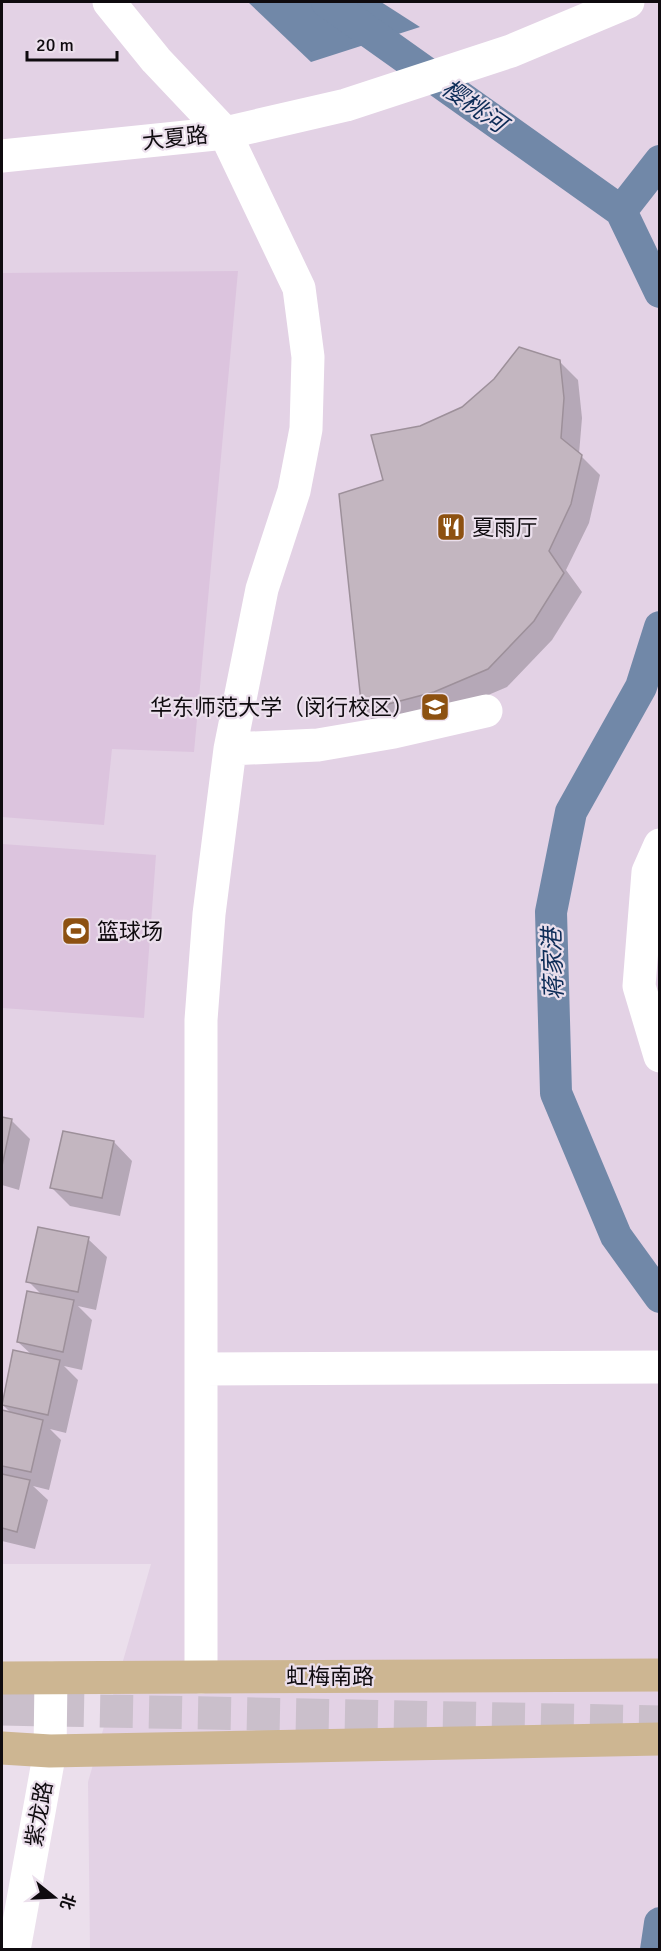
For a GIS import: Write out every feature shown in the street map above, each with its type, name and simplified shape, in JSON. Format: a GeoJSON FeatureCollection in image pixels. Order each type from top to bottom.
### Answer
{"type":"FeatureCollection","features":[{"type":"Feature","properties":{"kind":"main road","name":"虹梅南路"},"geometry":{"type":"LineString","coordinates":[[2,1678],[660,1675]]}},
{"type":"Feature","properties":{"kind":"main road"},"geometry":{"type":"LineString","coordinates":[[2,1748],[50,1751],[660,1739]]}},
{"type":"Feature","properties":{"kind":"street"},"geometry":{"type":"LineString","coordinates":[[109,2],[156,60],[225,133],[299,288],[308,357],[306,429],[296,480],[262,589],[230,749],[209,914],[201,1020],[201,1677]]}},
{"type":"Feature","properties":{"kind":"street","name":"大夏路"},"geometry":{"type":"LineString","coordinates":[[2,156],[225,133],[346,105],[511,51],[628,2]]}},
{"type":"Feature","properties":{"kind":"street"},"geometry":{"type":"LineString","coordinates":[[230,749],[318,745],[394,732],[486,711]]}},
{"type":"Feature","properties":{"kind":"street"},"geometry":{"type":"LineString","coordinates":[[660,845],[648,872],[639,986],[660,1056]]}},
{"type":"Feature","properties":{"kind":"street"},"geometry":{"type":"LineString","coordinates":[[202,1369],[650,1367]]}},
{"type":"Feature","properties":{"kind":"street","name":"紫龙路"},"geometry":{"type":"LineString","coordinates":[[14,1950],[50,1751],[51,1678]]}},
{"type":"Feature","properties":{"kind":"shaded area","name":"华东师范大学（闵行校区）"},"geometry":{"type":"Polygon","coordinates":[[[2,2],[659,2],[659,1949],[90,1949],[88,1782],[151,1564],[2,1564],[2,2]]]}},
{"type":"Feature","properties":{"kind":"shaded area"},"geometry":{"type":"Polygon","coordinates":[[[238,271],[194,752],[112,749],[104,825],[2,817],[2,273],[238,271]]]}},
{"type":"Feature","properties":{"kind":"shaded area","name":"篮球场"},"geometry":{"type":"Polygon","coordinates":[[[2,844],[156,855],[144,1018],[2,1008],[2,844]]]}},
{"type":"Feature","properties":{"kind":"water"},"geometry":{"type":"Polygon","coordinates":[[[248,2],[381,2],[420,27],[311,62],[248,2]]]}},
{"type":"Feature","properties":{"kind":"building","name":"夏雨厅"},"geometry":{"type":"Polygon","coordinates":[[[519,347],[560,360],[564,398],[561,438],[582,455],[571,504],[549,551],[564,573],[534,621],[488,669],[434,692],[362,711],[339,494],[383,480],[371,435],[420,426],[462,407],[494,379],[519,347]]]}},
{"type":"Feature","properties":{"kind":"building"},"geometry":{"type":"Polygon","coordinates":[[[2,1117],[12,1119],[2,1166],[2,1117]]]}},
{"type":"Feature","properties":{"kind":"building"},"geometry":{"type":"Polygon","coordinates":[[[63,1131],[114,1141],[102,1198],[50,1188],[63,1131]]]}},
{"type":"Feature","properties":{"kind":"building"},"geometry":{"type":"Polygon","coordinates":[[[38,1227],[89,1237],[78,1292],[26,1282],[38,1227]]]}},
{"type":"Feature","properties":{"kind":"building"},"geometry":{"type":"Polygon","coordinates":[[[27,1291],[74,1300],[63,1352],[17,1342],[27,1291]]]}},
{"type":"Feature","properties":{"kind":"building"},"geometry":{"type":"Polygon","coordinates":[[[13,1350],[60,1360],[48,1415],[2,1405],[13,1350]]]}},
{"type":"Feature","properties":{"kind":"building"},"geometry":{"type":"Polygon","coordinates":[[[2,1410],[43,1420],[31,1472],[2,1466],[2,1410]]]}},
{"type":"Feature","properties":{"kind":"building"},"geometry":{"type":"Polygon","coordinates":[[[2,1474],[30,1480],[17,1532],[2,1528],[2,1474]]]}},
{"type":"Feature","properties":{"kind":"waterway","name":"樱桃河"},"geometry":{"type":"LineString","coordinates":[[327,2],[621,211]]}},
{"type":"Feature","properties":{"kind":"waterway","name":"蒋家港"},"geometry":{"type":"LineString","coordinates":[[660,161],[621,211],[660,292]]}},
{"type":"Feature","properties":{"kind":"waterway","name":"蒋家港"},"geometry":{"type":"LineString","coordinates":[[660,627],[641,687],[571,812],[551,912],[556,1093],[616,1236],[660,1297]]}},
{"type":"Feature","properties":{"kind":"waterway","name":"蒋家港"},"geometry":{"type":"LineString","coordinates":[[656,1950],[660,1923]]}},
{"type":"Feature","properties":{"kind":"tunnel"},"geometry":{"type":"LineString","coordinates":[[2,1709],[660,1722]]}},
{"type":"Feature","properties":{"kind":"place","name":"夏雨厅"},"geometry":{"type":"Point","coordinates":[451,527]}},
{"type":"Feature","properties":{"kind":"place","name":"华东师范大学（闵行校区）"},"geometry":{"type":"Point","coordinates":[435,707]}},
{"type":"Feature","properties":{"kind":"place","name":"篮球场"},"geometry":{"type":"Point","coordinates":[76,931]}}]}
